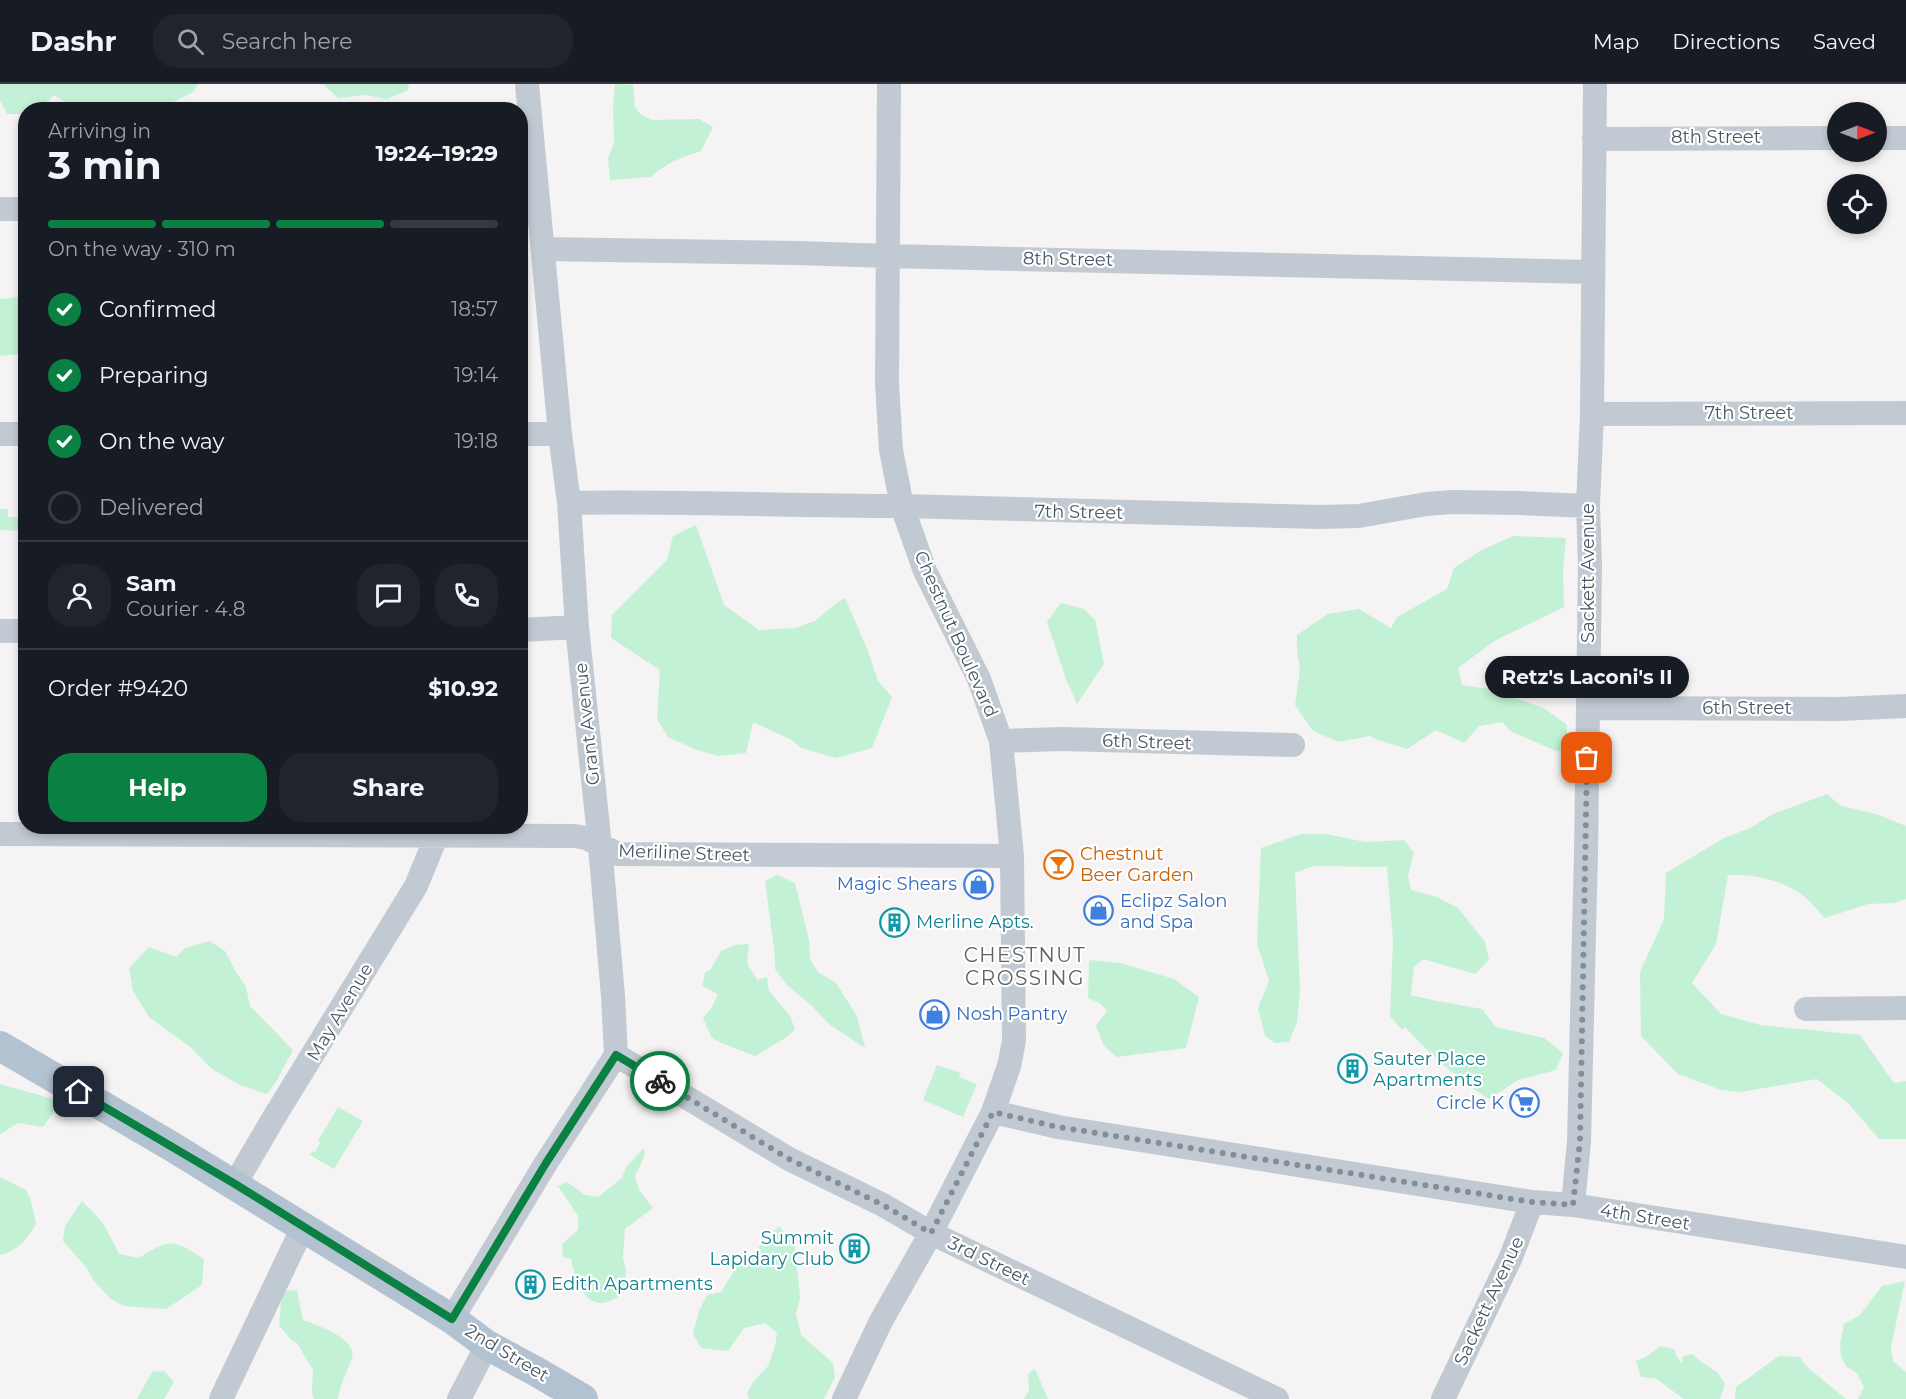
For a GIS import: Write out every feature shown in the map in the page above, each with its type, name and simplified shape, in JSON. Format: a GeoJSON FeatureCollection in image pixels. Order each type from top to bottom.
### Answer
{"type":"FeatureCollection","features":[{"type":"Feature","properties":{"kind":"main road","name":"2nd Street"},"geometry":{"type":"LineString","coordinates":[[0,1046],[235,1184],[452,1319],[487,1345],[582,1399]]}},
{"type":"Feature","properties":{"kind":"street","name":"Grant Avenue"},"geometry":{"type":"LineString","coordinates":[[527,84],[527,102]]}},
{"type":"Feature","properties":{"kind":"street","name":"Chestnut Boulevard"},"geometry":{"type":"LineString","coordinates":[[844,1399],[881,1321],[931,1233],[993,1112],[1010,1066],[1014,1041],[1012,856],[1001,741],[979,679],[926,571],[902,506],[891,450],[887,383],[889,84]]}},
{"type":"Feature","properties":{"kind":"street","name":"Sackett Avenue"},"geometry":{"type":"LineString","coordinates":[[1573,1205],[1580,1141],[1590,565],[1588,506],[1592,414],[1595,84]]}},
{"type":"Feature","properties":{"kind":"street","name":"Grant Avenue"},"geometry":{"type":"LineString","coordinates":[[528,126],[530,209],[543,249],[560,434],[569,503],[577,627],[600,846],[616,1055]]}},
{"type":"Feature","properties":{"kind":"street","name":"8th Street"},"geometry":{"type":"LineString","coordinates":[[1594,139],[1827,138]]}},
{"type":"Feature","properties":{"kind":"street"},"geometry":{"type":"LineString","coordinates":[[1887,138],[1906,138]]}},
{"type":"Feature","properties":{"kind":"street"},"geometry":{"type":"LineString","coordinates":[[0,209],[18,209]]}},
{"type":"Feature","properties":{"kind":"street","name":"8th Street"},"geometry":{"type":"LineString","coordinates":[[543,249],[764,252],[1592,272]]}},
{"type":"Feature","properties":{"kind":"street","name":"7th Street"},"geometry":{"type":"LineString","coordinates":[[1592,414],[1906,413]]}},
{"type":"Feature","properties":{"kind":"street"},"geometry":{"type":"LineString","coordinates":[[0,434],[18,434]]}},
{"type":"Feature","properties":{"kind":"street"},"geometry":{"type":"LineString","coordinates":[[528,434],[560,434]]}},
{"type":"Feature","properties":{"kind":"street","name":"7th Street"},"geometry":{"type":"LineString","coordinates":[[569,503],[902,506],[1319,517],[1359,516],[1426,504],[1453,502],[1588,506]]}},
{"type":"Feature","properties":{"kind":"street"},"geometry":{"type":"LineString","coordinates":[[528,630],[577,627]]}},
{"type":"Feature","properties":{"kind":"street"},"geometry":{"type":"LineString","coordinates":[[0,631],[18,631]]}},
{"type":"Feature","properties":{"kind":"street","name":"6th Street"},"geometry":{"type":"LineString","coordinates":[[1587,708],[1839,709],[1906,706]]}},
{"type":"Feature","properties":{"kind":"street","name":"6th Street"},"geometry":{"type":"LineString","coordinates":[[1001,741],[1071,740],[1293,746]]}},
{"type":"Feature","properties":{"kind":"street","name":"Meriline Street"},"geometry":{"type":"LineString","coordinates":[[0,834],[18,834]]}},
{"type":"Feature","properties":{"kind":"street","name":"Meriline Street"},"geometry":{"type":"LineString","coordinates":[[360,834],[575,836],[586,838],[618,854],[1012,856]]}},
{"type":"Feature","properties":{"kind":"street","name":"May Avenue"},"geometry":{"type":"LineString","coordinates":[[235,1184],[416,886],[437,835]]}},
{"type":"Feature","properties":{"kind":"street"},"geometry":{"type":"LineString","coordinates":[[1806,1009],[1906,1008]]}},
{"type":"Feature","properties":{"kind":"street"},"geometry":{"type":"LineString","coordinates":[[452,1319],[546,1163],[616,1055]]}},
{"type":"Feature","properties":{"kind":"street","name":"3rd Street"},"geometry":{"type":"LineString","coordinates":[[616,1055],[789,1159],[883,1205],[931,1233],[1277,1399]]}},
{"type":"Feature","properties":{"kind":"street","name":"4th Street"},"geometry":{"type":"LineString","coordinates":[[993,1112],[1058,1127],[1532,1202],[1573,1205],[1906,1257]]}},
{"type":"Feature","properties":{"kind":"street","name":"Sackett Avenue"},"geometry":{"type":"LineString","coordinates":[[1443,1399],[1511,1257],[1532,1202]]}},
{"type":"Feature","properties":{"kind":"street"},"geometry":{"type":"LineString","coordinates":[[221,1399],[303,1227]]}},
{"type":"Feature","properties":{"kind":"street"},"geometry":{"type":"LineString","coordinates":[[459,1399],[487,1345]]}},
{"type":"Feature","properties":{"kind":"green space"},"geometry":{"type":"Polygon","coordinates":[[[0,84],[198,84],[193,92],[173,102],[66,102],[54,95],[47,102],[18,102],[18,114],[7,114],[0,100],[0,84]]]}},
{"type":"Feature","properties":{"kind":"green space"},"geometry":{"type":"Polygon","coordinates":[[[323,84],[409,84],[408,90],[387,99],[365,95],[338,98],[323,84]]]}},
{"type":"Feature","properties":{"kind":"green space"},"geometry":{"type":"Polygon","coordinates":[[[615,84],[633,85],[635,107],[641,115],[652,120],[699,119],[713,127],[701,151],[668,164],[651,177],[610,180],[608,158],[614,144],[615,84]]]}},
{"type":"Feature","properties":{"kind":"green space"},"geometry":{"type":"Polygon","coordinates":[[[18,297],[18,354],[0,356],[0,299],[18,297]]]}},
{"type":"Feature","properties":{"kind":"green space"},"geometry":{"type":"Polygon","coordinates":[[[0,509],[8,509],[8,517],[18,517],[18,531],[0,530],[0,509]]]}},
{"type":"Feature","properties":{"kind":"green space"},"geometry":{"type":"Polygon","coordinates":[[[696,525],[724,605],[759,630],[796,628],[815,621],[845,598],[878,681],[892,697],[872,748],[836,758],[801,748],[792,740],[753,722],[746,753],[718,756],[697,750],[668,737],[657,719],[660,670],[611,638],[612,615],[667,560],[673,536],[696,525]]]}},
{"type":"Feature","properties":{"kind":"green space"},"geometry":{"type":"Polygon","coordinates":[[[1513,536],[1566,538],[1563,570],[1564,607],[1496,640],[1458,668],[1462,685],[1489,689],[1544,708],[1567,725],[1566,750],[1556,751],[1510,731],[1503,722],[1479,726],[1464,743],[1436,730],[1407,749],[1370,736],[1338,742],[1313,731],[1295,705],[1300,669],[1297,635],[1328,614],[1359,609],[1391,628],[1397,617],[1447,589],[1454,568],[1480,551],[1513,536]]]}},
{"type":"Feature","properties":{"kind":"green space"},"geometry":{"type":"Polygon","coordinates":[[[1061,603],[1084,609],[1095,620],[1104,664],[1077,704],[1047,622],[1061,603]]]}},
{"type":"Feature","properties":{"kind":"green space"},"geometry":{"type":"Polygon","coordinates":[[[1827,794],[1841,806],[1876,814],[1906,826],[1906,899],[1894,903],[1868,904],[1825,918],[1804,896],[1775,881],[1747,875],[1728,875],[1716,944],[1692,983],[1721,1014],[1760,1025],[1860,1035],[1894,1083],[1906,1081],[1906,1139],[1879,1139],[1849,1104],[1817,1079],[1740,1092],[1721,1090],[1678,1074],[1641,1036],[1640,972],[1664,919],[1666,873],[1724,838],[1750,828],[1773,814],[1827,794]]]}},
{"type":"Feature","properties":{"kind":"green space"},"geometry":{"type":"Polygon","coordinates":[[[1301,834],[1326,834],[1365,842],[1404,840],[1414,853],[1408,876],[1411,890],[1437,897],[1458,908],[1485,942],[1489,960],[1475,974],[1423,959],[1414,967],[1411,995],[1482,1009],[1496,1027],[1544,1038],[1563,1053],[1556,1070],[1518,1080],[1489,1099],[1455,1075],[1405,1027],[1402,1030],[1390,1016],[1393,940],[1387,867],[1314,866],[1295,873],[1300,989],[1297,1022],[1289,1042],[1275,1043],[1265,1036],[1258,1008],[1269,981],[1257,944],[1261,848],[1301,834]]]}},
{"type":"Feature","properties":{"kind":"green space"},"geometry":{"type":"Polygon","coordinates":[[[777,875],[795,883],[809,940],[810,959],[818,972],[836,983],[857,1016],[865,1048],[829,1024],[786,984],[775,969],[765,881],[777,875]]]}},
{"type":"Feature","properties":{"kind":"green space"},"geometry":{"type":"Polygon","coordinates":[[[210,941],[225,951],[246,987],[250,1006],[293,1050],[267,1094],[240,1085],[212,1069],[189,1046],[149,1017],[133,991],[129,968],[149,947],[176,957],[185,948],[210,941]]]}},
{"type":"Feature","properties":{"kind":"green space"},"geometry":{"type":"Polygon","coordinates":[[[749,944],[747,963],[757,980],[767,977],[769,991],[790,1016],[795,1029],[787,1037],[755,1056],[712,1038],[703,1018],[712,1007],[718,994],[702,986],[705,973],[711,969],[721,951],[735,945],[749,944]]]}},
{"type":"Feature","properties":{"kind":"green space"},"geometry":{"type":"Polygon","coordinates":[[[1089,960],[1121,963],[1174,979],[1199,997],[1186,1048],[1117,1057],[1104,1046],[1096,1026],[1107,1011],[1101,1004],[1088,998],[1089,960]]]}},
{"type":"Feature","properties":{"kind":"green space"},"geometry":{"type":"Polygon","coordinates":[[[937,1065],[961,1073],[959,1077],[977,1084],[963,1117],[923,1100],[937,1065]]]}},
{"type":"Feature","properties":{"kind":"green space"},"geometry":{"type":"Polygon","coordinates":[[[0,1084],[57,1100],[56,1109],[43,1127],[18,1123],[0,1134],[0,1084]]]}},
{"type":"Feature","properties":{"kind":"green space"},"geometry":{"type":"Polygon","coordinates":[[[338,1107],[363,1121],[334,1169],[310,1155],[313,1151],[315,1152],[320,1143],[318,1141],[338,1107]]]}},
{"type":"Feature","properties":{"kind":"green space"},"geometry":{"type":"Polygon","coordinates":[[[644,1148],[645,1155],[635,1176],[639,1190],[653,1208],[625,1229],[624,1293],[608,1302],[595,1302],[589,1299],[580,1287],[571,1259],[563,1257],[562,1244],[578,1230],[578,1216],[558,1186],[567,1182],[585,1195],[598,1197],[622,1178],[626,1167],[644,1148]]]}},
{"type":"Feature","properties":{"kind":"green space"},"geometry":{"type":"Polygon","coordinates":[[[0,1177],[26,1190],[36,1224],[21,1244],[12,1251],[0,1255],[0,1177]]]}},
{"type":"Feature","properties":{"kind":"green space"},"geometry":{"type":"Polygon","coordinates":[[[82,1201],[103,1223],[119,1254],[139,1258],[158,1247],[172,1243],[204,1259],[202,1285],[166,1309],[124,1306],[111,1299],[63,1241],[65,1226],[82,1201]]]}},
{"type":"Feature","properties":{"kind":"green space"},"geometry":{"type":"Polygon","coordinates":[[[779,1226],[795,1247],[800,1298],[796,1314],[801,1335],[833,1363],[835,1377],[824,1399],[749,1399],[747,1393],[753,1382],[768,1366],[775,1346],[777,1333],[765,1323],[744,1328],[728,1351],[701,1348],[693,1334],[699,1311],[707,1295],[721,1292],[736,1268],[779,1226]]]}},
{"type":"Feature","properties":{"kind":"green space"},"geometry":{"type":"Polygon","coordinates":[[[1905,1281],[1891,1347],[1893,1361],[1906,1372],[1906,1399],[1858,1399],[1864,1387],[1857,1373],[1846,1366],[1841,1357],[1840,1344],[1844,1324],[1860,1315],[1882,1286],[1905,1281]]]}},
{"type":"Feature","properties":{"kind":"green space"},"geometry":{"type":"Polygon","coordinates":[[[297,1290],[303,1320],[343,1339],[352,1351],[352,1358],[338,1399],[314,1399],[313,1370],[297,1343],[291,1340],[279,1325],[281,1302],[285,1291],[297,1290]]]}},
{"type":"Feature","properties":{"kind":"green space"},"geometry":{"type":"Polygon","coordinates":[[[1660,1346],[1674,1349],[1682,1364],[1683,1356],[1693,1354],[1717,1372],[1725,1384],[1720,1399],[1684,1399],[1655,1378],[1641,1377],[1636,1361],[1646,1357],[1660,1346]]]}},
{"type":"Feature","properties":{"kind":"green space"},"geometry":{"type":"Polygon","coordinates":[[[1779,1356],[1800,1357],[1806,1366],[1846,1399],[1735,1399],[1736,1387],[1779,1356]]]}},
{"type":"Feature","properties":{"kind":"green space"},"geometry":{"type":"Polygon","coordinates":[[[1035,1369],[1048,1399],[1024,1399],[1029,1390],[1028,1374],[1035,1369]]]}},
{"type":"Feature","properties":{"kind":"green space"},"geometry":{"type":"Polygon","coordinates":[[[164,1371],[174,1382],[164,1399],[137,1399],[152,1372],[164,1371]]]}},
{"type":"Feature","properties":{"kind":"way so far"},"geometry":{"type":"LineString","coordinates":[[660,1081],[789,1159],[883,1205],[931,1233],[993,1112],[1058,1127],[1532,1202],[1573,1205],[1580,1141],[1587,758]]}},
{"type":"Feature","properties":{"kind":"place","name":"Retz's Laconi's II"},"geometry":{"type":"Point","coordinates":[1587,758]}},
{"type":"Feature","properties":{"kind":"place","name":"Chestnut Beer Garden"},"geometry":{"type":"Point","coordinates":[1059,864]}},
{"type":"Feature","properties":{"kind":"place","name":"Magic Shears"},"geometry":{"type":"Point","coordinates":[978,884]}},
{"type":"Feature","properties":{"kind":"place","name":"Eclipz Salon and Spa"},"geometry":{"type":"Point","coordinates":[1099,911]}},
{"type":"Feature","properties":{"kind":"place","name":"Merline Apts."},"geometry":{"type":"Point","coordinates":[895,922]}},
{"type":"Feature","properties":{"kind":"place","name":"Nosh Pantry"},"geometry":{"type":"Point","coordinates":[935,1014]}},
{"type":"Feature","properties":{"kind":"place","name":"Sauter Place Apartments"},"geometry":{"type":"Point","coordinates":[1352,1069]}},
{"type":"Feature","properties":{"kind":"place","name":"Circle K"},"geometry":{"type":"Point","coordinates":[1525,1103]}},
{"type":"Feature","properties":{"kind":"place","name":"Summit Lapidary Club"},"geometry":{"type":"Point","coordinates":[855,1248]}},
{"type":"Feature","properties":{"kind":"place","name":"Edith Apartments"},"geometry":{"type":"Point","coordinates":[530,1284]}},
{"type":"Feature","properties":{"kind":"district","name":"CHESTNUT CROSSING"},"geometry":{"type":"Point","coordinates":[1025,966]}},
{"type":"Feature","properties":{"kind":"route"},"geometry":{"type":"LineString","coordinates":[[79,1092],[235,1184],[452,1319],[546,1163],[616,1055],[660,1081]]}}]}
